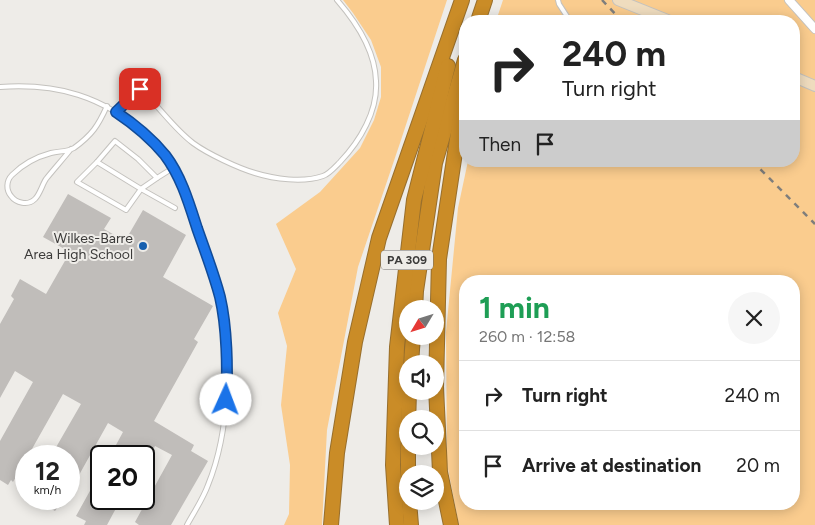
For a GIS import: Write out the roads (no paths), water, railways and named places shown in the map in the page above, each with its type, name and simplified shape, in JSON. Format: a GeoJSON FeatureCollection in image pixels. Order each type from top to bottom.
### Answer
{"type":"FeatureCollection","features":[{"type":"Feature","properties":{"kind":"highway"},"geometry":{"type":"LineString","coordinates":[[331,525],[337,453],[355,342],[379,238],[463,0]]}},
{"type":"Feature","properties":{"kind":"highway","name":"PA 309"},"geometry":{"type":"LineString","coordinates":[[459,15],[463,0]]}},
{"type":"Feature","properties":{"kind":"highway"},"geometry":{"type":"LineString","coordinates":[[482,15],[486,0]]}},
{"type":"Feature","properties":{"kind":"highway","name":"PA 309"},"geometry":{"type":"LineString","coordinates":[[398,525],[393,464],[398,347],[414,200],[459,16]]}},
{"type":"Feature","properties":{"kind":"highway","name":"PA 309"},"geometry":{"type":"LineString","coordinates":[[415,300],[435,163],[459,81]]}},
{"type":"Feature","properties":{"kind":"highway"},"geometry":{"type":"LineString","coordinates":[[451,525],[440,472],[436,387],[439,258],[459,126]]}},
{"type":"Feature","properties":{"kind":"highway"},"geometry":{"type":"LineString","coordinates":[[410,510],[411,525]]}},
{"type":"Feature","properties":{"kind":"main road"},"geometry":{"type":"LineString","coordinates":[[618,0],[655,15]]}},
{"type":"Feature","properties":{"kind":"main road"},"geometry":{"type":"LineString","coordinates":[[800,80],[815,86]]}},
{"type":"Feature","properties":{"kind":"street"},"geometry":{"type":"LineString","coordinates":[[789,0],[815,29]]}},
{"type":"Feature","properties":{"kind":"lane"},"geometry":{"type":"LineString","coordinates":[[116,112],[140,89],[151,98],[194,144],[235,166],[277,178],[302,180],[324,176],[335,167],[355,144],[370,116],[376,98],[374,63],[369,49],[363,35],[338,0]]}},
{"type":"Feature","properties":{"kind":"lane"},"geometry":{"type":"LineString","coordinates":[[558,0],[566,15]]}},
{"type":"Feature","properties":{"kind":"lane"},"geometry":{"type":"LineString","coordinates":[[0,87],[54,88],[107,106],[134,124],[151,140],[165,155],[180,180],[220,297],[224,322],[227,384],[225,416],[219,448],[208,487],[187,525]]}},
{"type":"Feature","properties":{"kind":"lane"},"geometry":{"type":"LineString","coordinates":[[71,149],[46,154],[26,163],[9,178],[7,186],[9,194],[15,201],[23,203],[35,199],[45,181],[71,149],[84,140],[98,126],[107,106]]}},
{"type":"Feature","properties":{"kind":"lane"},"geometry":{"type":"LineString","coordinates":[[157,178],[138,159],[115,141],[77,182],[126,210],[141,189],[173,168]]}},
{"type":"Feature","properties":{"kind":"lane"},"geometry":{"type":"LineString","coordinates":[[97,162],[175,208]]}},
{"type":"Feature","properties":{"kind":"railway"},"geometry":{"type":"LineString","coordinates":[[602,0],[616,15]]}},
{"type":"Feature","properties":{"kind":"railway"},"geometry":{"type":"LineString","coordinates":[[758,167],[815,224]]}},
{"type":"Feature","properties":{"kind":"place","name":"Wilkes-Barre Area High School"},"geometry":{"type":"Point","coordinates":[143,246]}}]}
